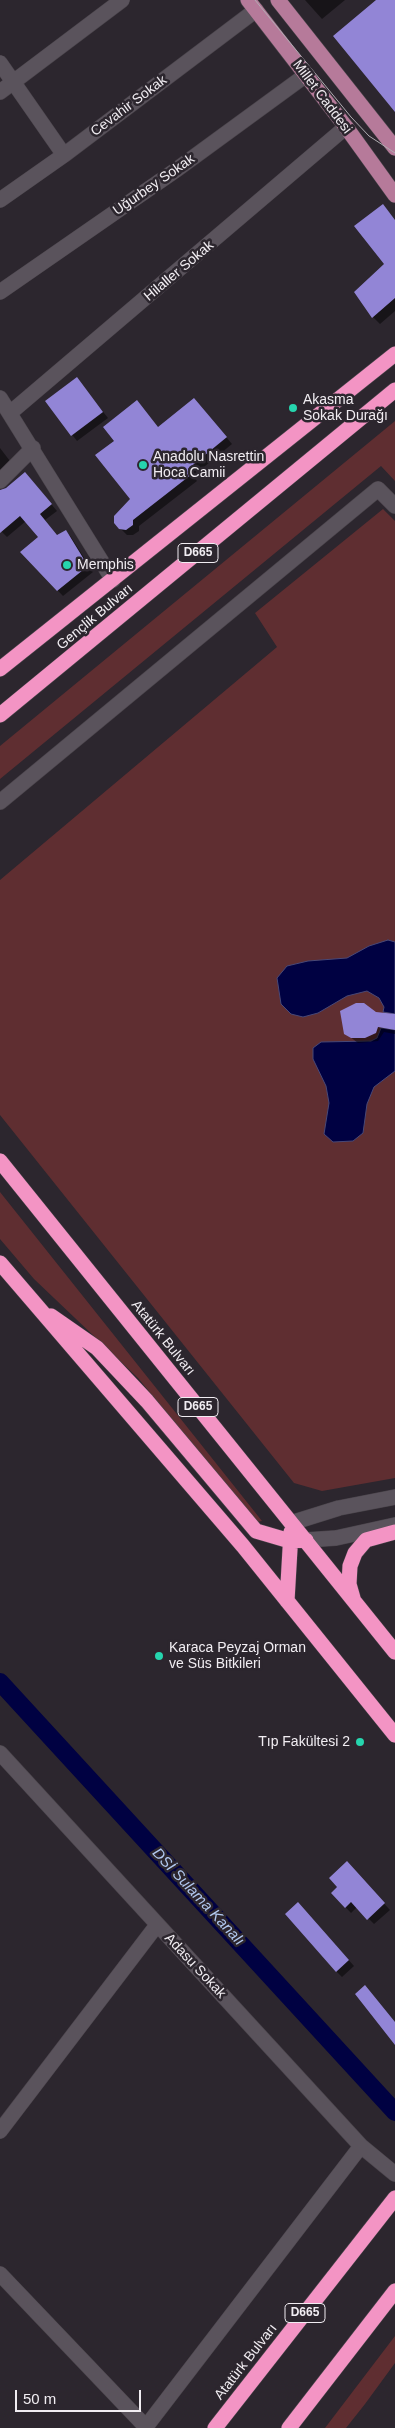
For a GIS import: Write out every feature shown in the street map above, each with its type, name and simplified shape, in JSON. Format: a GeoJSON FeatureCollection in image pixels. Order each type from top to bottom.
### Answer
{"type":"FeatureCollection","features":[{"type":"Feature","properties":{"kind":"highway","name":"Gençlik Bulvarı"},"geometry":{"type":"LineString","coordinates":[[0,669],[395,354]]}},
{"type":"Feature","properties":{"kind":"highway","name":"Gençlik Bulvarı"},"geometry":{"type":"LineString","coordinates":[[0,715],[395,390]]}},
{"type":"Feature","properties":{"kind":"highway","name":"Atatürk Bulvarı"},"geometry":{"type":"LineString","coordinates":[[0,1162],[292,1523]]}},
{"type":"Feature","properties":{"kind":"highway"},"geometry":{"type":"LineString","coordinates":[[0,1263],[287,1601],[395,1735]]}},
{"type":"Feature","properties":{"kind":"highway"},"geometry":{"type":"LineString","coordinates":[[33,1304],[97,1348],[147,1400],[256,1530],[298,1540]]}},
{"type":"Feature","properties":{"kind":"highway"},"geometry":{"type":"LineString","coordinates":[[292,1523],[298,1540],[354,1602],[395,1652]]}},
{"type":"Feature","properties":{"kind":"highway"},"geometry":{"type":"LineString","coordinates":[[354,1602],[349,1584],[350,1566],[355,1553],[366,1540],[395,1532]]}},
{"type":"Feature","properties":{"kind":"highway"},"geometry":{"type":"LineString","coordinates":[[287,1601],[298,1540]]}},
{"type":"Feature","properties":{"kind":"highway","name":"Atatürk Bulvarı"},"geometry":{"type":"LineString","coordinates":[[215,2428],[395,2198]]}},
{"type":"Feature","properties":{"kind":"highway"},"geometry":{"type":"LineString","coordinates":[[290,2428],[395,2291]]}},
{"type":"Feature","properties":{"kind":"main road","name":"Millet Caddesi"},"geometry":{"type":"LineString","coordinates":[[278,0],[395,148]]}},
{"type":"Feature","properties":{"kind":"main road","name":"Millet Caddesi"},"geometry":{"type":"LineString","coordinates":[[252,5],[346,127],[395,195]]}},
{"type":"Feature","properties":{"kind":"street"},"geometry":{"type":"LineString","coordinates":[[0,92],[122,0]]}},
{"type":"Feature","properties":{"kind":"street","name":"Cevahir Sokak"},"geometry":{"type":"LineString","coordinates":[[0,200],[64,155],[252,5]]}},
{"type":"Feature","properties":{"kind":"street"},"geometry":{"type":"LineString","coordinates":[[0,63],[64,155]]}},
{"type":"Feature","properties":{"kind":"street","name":"Uğurbey Sokak"},"geometry":{"type":"LineString","coordinates":[[0,292],[176,170],[306,75]]}},
{"type":"Feature","properties":{"kind":"street","name":"Hilaller Sokak"},"geometry":{"type":"LineString","coordinates":[[10,413],[346,127]]}},
{"type":"Feature","properties":{"kind":"street"},"geometry":{"type":"LineString","coordinates":[[0,398],[33,448],[113,580]]}},
{"type":"Feature","properties":{"kind":"street"},"geometry":{"type":"LineString","coordinates":[[0,481],[33,448]]}},
{"type":"Feature","properties":{"kind":"street"},"geometry":{"type":"LineString","coordinates":[[0,802],[378,489],[395,506]]}},
{"type":"Feature","properties":{"kind":"street"},"geometry":{"type":"LineString","coordinates":[[292,1523],[339,1508],[395,1497]]}},
{"type":"Feature","properties":{"kind":"street"},"geometry":{"type":"LineString","coordinates":[[298,1540],[336,1538],[395,1525]]}},
{"type":"Feature","properties":{"kind":"street","name":"Adasu Sokak"},"geometry":{"type":"LineString","coordinates":[[0,1753],[360,2146],[395,2174]]}},
{"type":"Feature","properties":{"kind":"street"},"geometry":{"type":"LineString","coordinates":[[0,2131],[157,1926]]}},
{"type":"Feature","properties":{"kind":"street"},"geometry":{"type":"LineString","coordinates":[[0,2274],[145,2427],[360,2146]]}},
{"type":"Feature","properties":{"kind":"shaded area"},"geometry":{"type":"Polygon","coordinates":[[[395,421],[395,481],[381,466],[0,779],[0,746],[395,421]]]}},
{"type":"Feature","properties":{"kind":"shaded area"},"geometry":{"type":"Polygon","coordinates":[[[383,509],[395,521],[395,1478],[322,1491],[294,1483],[0,1115],[0,880],[277,647],[255,613],[383,509]]]}},
{"type":"Feature","properties":{"kind":"shaded area"},"geometry":{"type":"Polygon","coordinates":[[[388,940],[395,942],[395,1014],[383,1012],[384,1007],[379,998],[367,991],[347,996],[318,1013],[303,1017],[291,1014],[281,1004],[277,978],[287,966],[308,961],[347,958],[369,946],[388,940]]]}},
{"type":"Feature","properties":{"kind":"shaded area"},"geometry":{"type":"Polygon","coordinates":[[[381,1028],[395,1030],[395,1071],[374,1087],[367,1104],[363,1133],[353,1141],[333,1142],[324,1134],[329,1103],[326,1086],[313,1059],[313,1048],[321,1042],[371,1041],[377,1038],[381,1028]]]}},
{"type":"Feature","properties":{"kind":"shaded area"},"geometry":{"type":"Polygon","coordinates":[[[0,1192],[262,1521],[257,1522],[138,1378],[34,1279],[0,1239],[0,1192]]]}},
{"type":"Feature","properties":{"kind":"shaded area"},"geometry":{"type":"Polygon","coordinates":[[[395,2336],[395,2363],[365,2404],[346,2428],[325,2428],[395,2336]]]}},
{"type":"Feature","properties":{"kind":"building"},"geometry":{"type":"Polygon","coordinates":[[[376,0],[395,0],[395,112],[333,36],[376,0]]]}},
{"type":"Feature","properties":{"kind":"building"},"geometry":{"type":"Polygon","coordinates":[[[383,204],[395,220],[395,298],[372,318],[354,292],[384,264],[354,226],[383,204]]]}},
{"type":"Feature","properties":{"kind":"building"},"geometry":{"type":"Polygon","coordinates":[[[77,377],[103,412],[71,436],[45,401],[77,377]]]}},
{"type":"Feature","properties":{"kind":"building"},"geometry":{"type":"Polygon","coordinates":[[[194,398],[227,437],[188,469],[192,474],[133,520],[133,525],[126,530],[119,529],[114,523],[114,516],[130,499],[95,455],[114,441],[103,427],[137,400],[158,427],[194,398]]]}},
{"type":"Feature","properties":{"kind":"building"},"geometry":{"type":"Polygon","coordinates":[[[25,472],[52,504],[40,514],[57,535],[66,530],[88,566],[57,591],[20,552],[38,537],[20,516],[0,533],[0,490],[6,488],[25,472]]]}},
{"type":"Feature","properties":{"kind":"building"},"geometry":{"type":"Polygon","coordinates":[[[356,1003],[364,1003],[376,1012],[395,1014],[395,1030],[378,1027],[376,1033],[365,1038],[351,1038],[344,1034],[340,1011],[356,1003]]]}},
{"type":"Feature","properties":{"kind":"building"},"geometry":{"type":"Polygon","coordinates":[[[347,1861],[385,1903],[367,1920],[351,1902],[345,1908],[331,1893],[337,1887],[329,1878],[347,1861]]]}},
{"type":"Feature","properties":{"kind":"building"},"geometry":{"type":"Polygon","coordinates":[[[298,1902],[349,1960],[336,1972],[285,1914],[298,1902]]]}},
{"type":"Feature","properties":{"kind":"building"},"geometry":{"type":"Polygon","coordinates":[[[365,1985],[395,2022],[395,2045],[355,1994],[365,1985]]]}},
{"type":"Feature","properties":{"kind":"waterway","name":"DSİ Sulama Kanalı"},"geometry":{"type":"LineString","coordinates":[[0,1682],[395,2112]]}},
{"type":"Feature","properties":{"kind":"tram line"},"geometry":{"type":"LineString","coordinates":[[255,0],[351,117],[369,136],[395,153]]}},
{"type":"Feature","properties":{"kind":"place","name":"Akasma Sokak Durağı"},"geometry":{"type":"Point","coordinates":[293,408]}},
{"type":"Feature","properties":{"kind":"place","name":"Anadolu Nasrettin Hoca Camii"},"geometry":{"type":"Point","coordinates":[143,465]}},
{"type":"Feature","properties":{"kind":"place","name":"Memphis"},"geometry":{"type":"Point","coordinates":[67,565]}},
{"type":"Feature","properties":{"kind":"place","name":"Karaca Peyzaj Orman ve Süs Bitkileri"},"geometry":{"type":"Point","coordinates":[159,1656]}},
{"type":"Feature","properties":{"kind":"place","name":"Tıp Fakültesi 2"},"geometry":{"type":"Point","coordinates":[360,1742]}}]}
